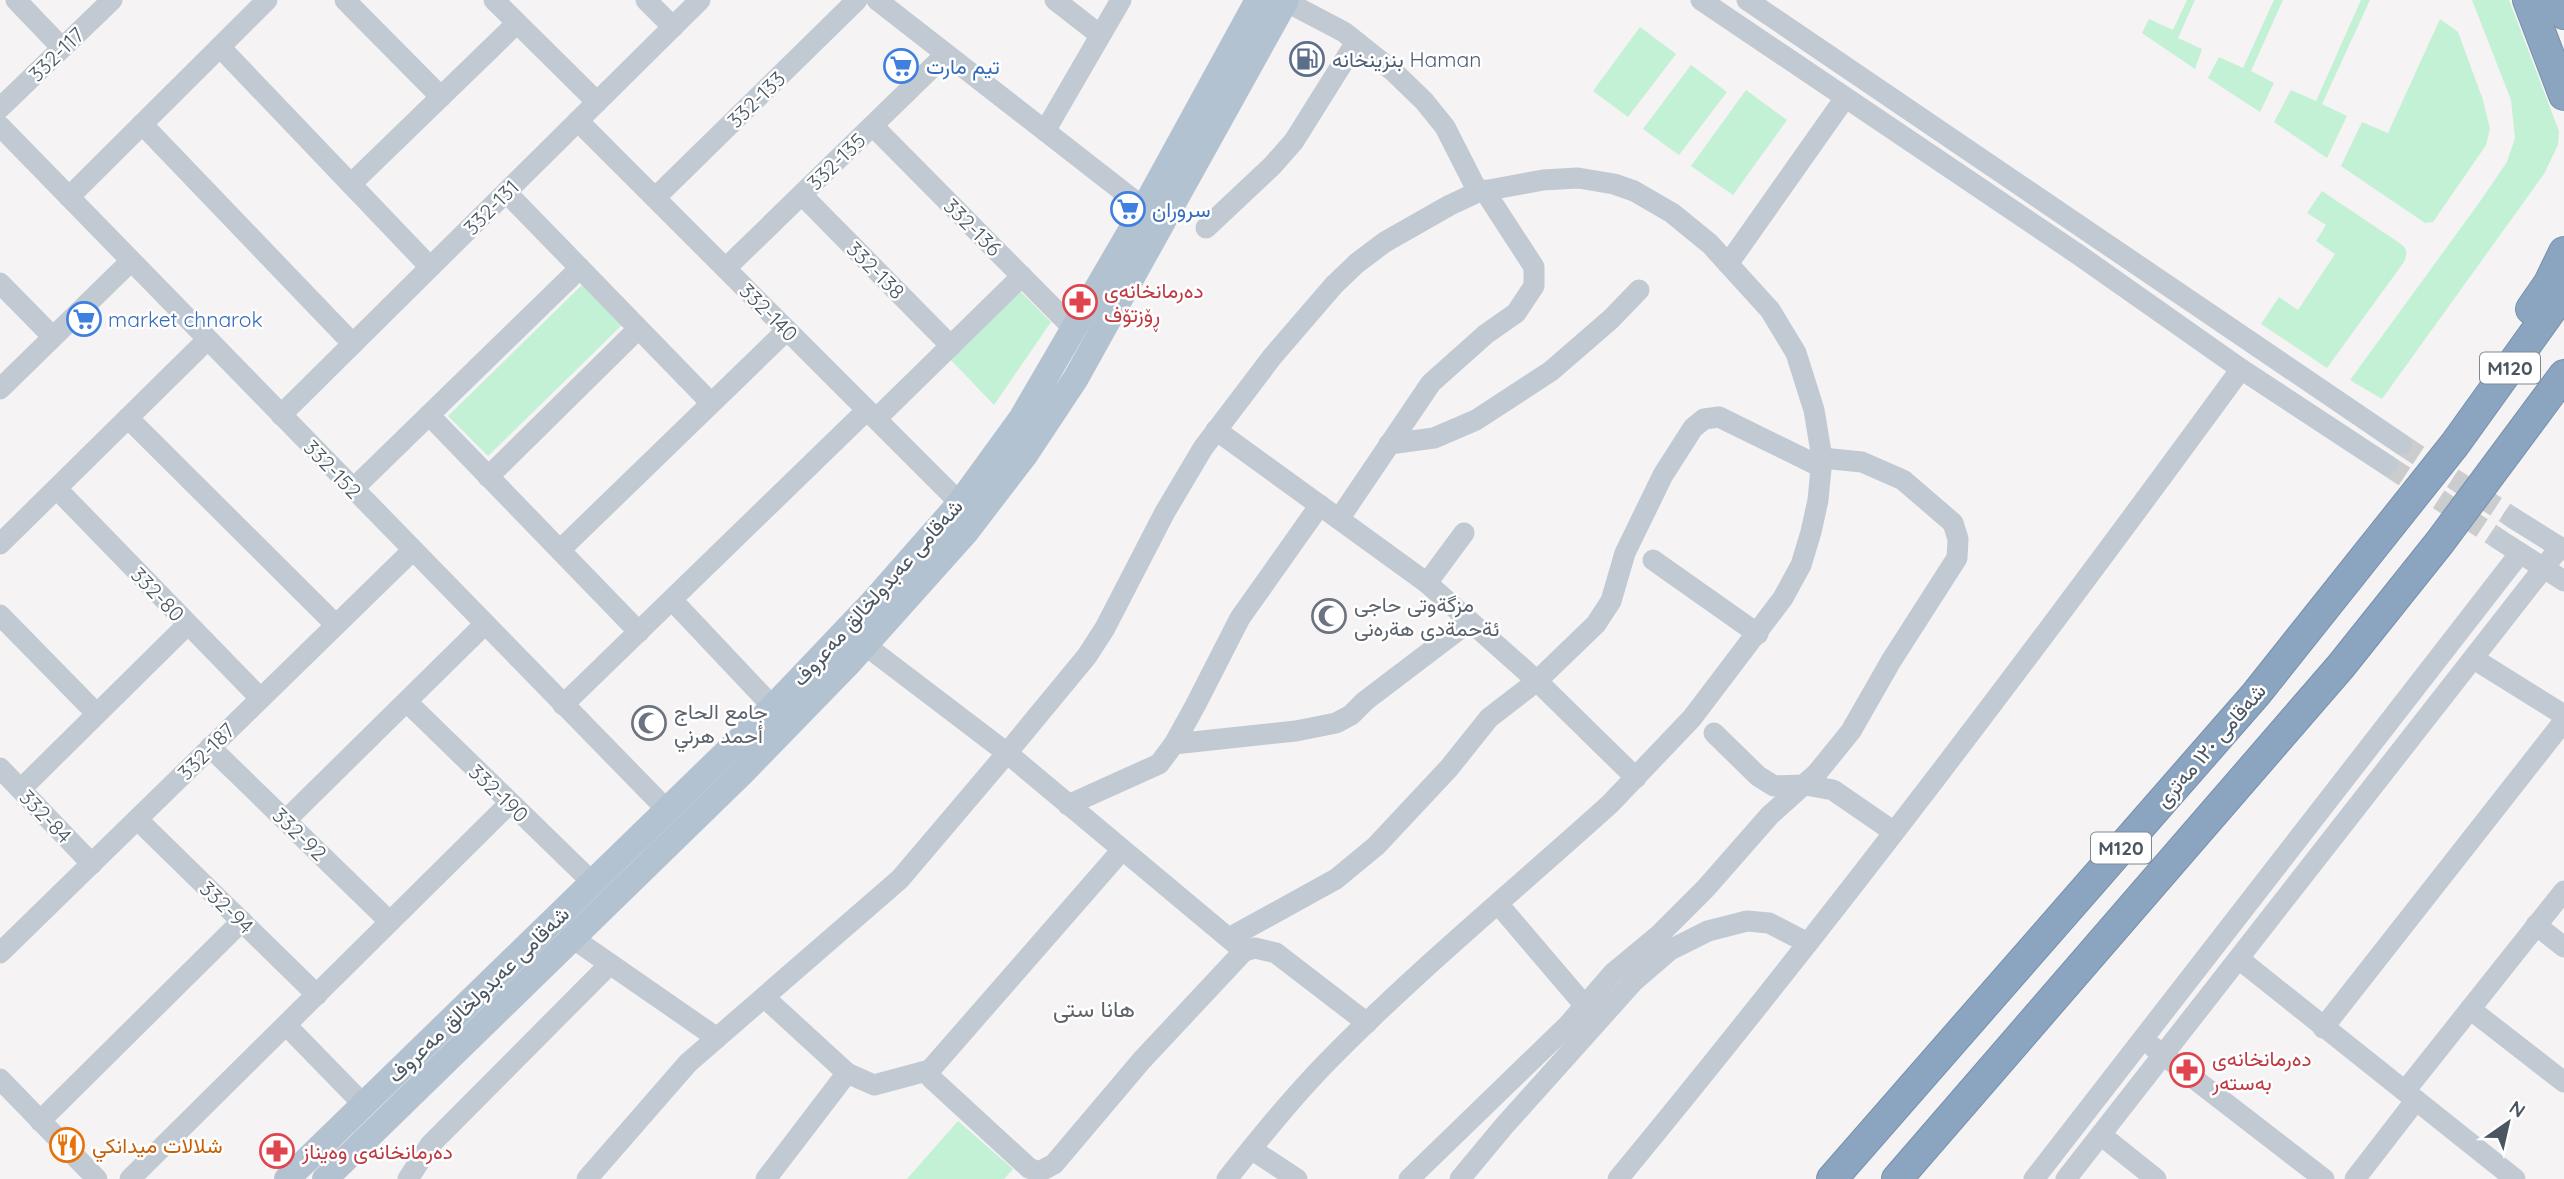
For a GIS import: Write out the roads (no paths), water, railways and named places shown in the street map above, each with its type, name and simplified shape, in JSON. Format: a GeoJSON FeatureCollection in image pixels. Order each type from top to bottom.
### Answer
{"type":"FeatureCollection","features":[{"type":"Feature","properties":{"kind":"highway"},"geometry":{"type":"LineString","coordinates":[[2528,0],[2564,95]]}},
{"type":"Feature","properties":{"kind":"highway"},"geometry":{"type":"LineString","coordinates":[[2555,0],[2564,14]]}},
{"type":"Feature","properties":{"kind":"highway"},"geometry":{"type":"LineString","coordinates":[[2455,444],[2502,353],[2549,283],[2564,252]]}},
{"type":"Feature","properties":{"kind":"highway","name":"شەقامی ١٢٠ مەتری"},"geometry":{"type":"LineString","coordinates":[[1832,1179],[2256,694],[2455,444],[2564,292]]}},
{"type":"Feature","properties":{"kind":"highway","name":"M120"},"geometry":{"type":"LineString","coordinates":[[1897,1179],[2341,666],[2441,542],[2564,375]]}},
{"type":"Feature","properties":{"kind":"highway"},"geometry":{"type":"LineString","coordinates":[[2505,456],[2564,395]]}},
{"type":"Feature","properties":{"kind":"main road","name":"شەقامی عەبدولخالق مەعروف"},"geometry":{"type":"LineString","coordinates":[[287,1179],[773,707],[871,604],[960,503],[1021,419],[1144,208],[1258,0]]}},
{"type":"Feature","properties":{"kind":"main road","name":"شەقامی عەبدولخالق مەعروف"},"geometry":{"type":"LineString","coordinates":[[325,1179],[750,765],[865,645],[966,532],[1051,417],[1100,338],[1285,0]]}},
{"type":"Feature","properties":{"kind":"main road"},"geometry":{"type":"LineString","coordinates":[[510,961],[529,981]]}},
{"type":"Feature","properties":{"kind":"street"},"geometry":{"type":"LineString","coordinates":[[16,0],[62,48]]}},
{"type":"Feature","properties":{"kind":"street","name":"332-117"},"geometry":{"type":"LineString","coordinates":[[0,108],[112,0]]}},
{"type":"Feature","properties":{"kind":"street"},"geometry":{"type":"LineString","coordinates":[[69,197],[267,0]]}},
{"type":"Feature","properties":{"kind":"street"},"geometry":{"type":"LineString","coordinates":[[345,0],[441,97]]}},
{"type":"Feature","properties":{"kind":"street"},"geometry":{"type":"LineString","coordinates":[[494,0],[597,102]]}},
{"type":"Feature","properties":{"kind":"street"},"geometry":{"type":"LineString","coordinates":[[646,0],[673,27]]}},
{"type":"Feature","properties":{"kind":"street","name":"332-131"},"geometry":{"type":"LineString","coordinates":[[281,415],[700,0]]}},
{"type":"Feature","properties":{"kind":"street","name":"332-133"},"geometry":{"type":"LineString","coordinates":[[655,198],[857,0]]}},
{"type":"Feature","properties":{"kind":"street"},"geometry":{"type":"LineString","coordinates":[[877,0],[1144,208]]}},
{"type":"Feature","properties":{"kind":"street"},"geometry":{"type":"LineString","coordinates":[[1055,0],[1100,36]]}},
{"type":"Feature","properties":{"kind":"street"},"geometry":{"type":"LineString","coordinates":[[1045,131],[1121,0]]}},
{"type":"Feature","properties":{"kind":"street"},"geometry":{"type":"LineString","coordinates":[[1285,0],[1328,22],[1356,42],[1393,71],[1438,115],[1481,191],[1534,267],[1534,286],[1516,313],[1486,334],[1431,383],[1339,519]]}},
{"type":"Feature","properties":{"kind":"street"},"geometry":{"type":"LineString","coordinates":[[1701,0],[2386,465]]}},
{"type":"Feature","properties":{"kind":"street"},"geometry":{"type":"LineString","coordinates":[[1747,0],[2401,444]]}},
{"type":"Feature","properties":{"kind":"street"},"geometry":{"type":"LineString","coordinates":[[351,184],[517,23]]}},
{"type":"Feature","properties":{"kind":"street"},"geometry":{"type":"LineString","coordinates":[[1786,58],[1800,37]]}},
{"type":"Feature","properties":{"kind":"street"},"geometry":{"type":"LineString","coordinates":[[1206,228],[1272,166],[1294,141],[1356,42]]}},
{"type":"Feature","properties":{"kind":"street"},"geometry":{"type":"LineString","coordinates":[[220,47],[430,267]]}},
{"type":"Feature","properties":{"kind":"street","name":"332-135"},"geometry":{"type":"LineString","coordinates":[[726,268],[946,54]]}},
{"type":"Feature","properties":{"kind":"street"},"geometry":{"type":"LineString","coordinates":[[1728,264],[1845,98]]}},
{"type":"Feature","properties":{"kind":"street","name":"332-140"},"geometry":{"type":"LineString","coordinates":[[578,121],[960,503]]}},
{"type":"Feature","properties":{"kind":"street"},"geometry":{"type":"LineString","coordinates":[[142,124],[353,344]]}},
{"type":"Feature","properties":{"kind":"street","name":"332-152"},"geometry":{"type":"LineString","coordinates":[[0,126],[667,810]]}},
{"type":"Feature","properties":{"kind":"street","name":"332-136"},"geometry":{"type":"LineString","coordinates":[[873,126],[1074,329]]}},
{"type":"Feature","properties":{"kind":"street"},"geometry":{"type":"LineString","coordinates":[[587,1179],[688,1063],[900,879],[1007,753],[1087,656],[1105,628],[1184,479],[1216,430],[1272,357],[1347,272],[1385,242],[1428,216],[1481,191],[1565,179],[1614,184],[1647,197],[1710,244],[1770,310],[1796,353],[1814,410],[1821,462],[1818,500],[1801,565],[1758,635],[1692,718],[1636,778],[1367,1023],[1290,1102],[1227,1179]]}},
{"type":"Feature","properties":{"kind":"street"},"geometry":{"type":"LineString","coordinates":[[506,192],[711,403]]}},
{"type":"Feature","properties":{"kind":"street","name":"332-138"},"geometry":{"type":"LineString","coordinates":[[802,195],[951,346]]}},
{"type":"Feature","properties":{"kind":"street"},"geometry":{"type":"LineString","coordinates":[[0,389],[130,261]]}},
{"type":"Feature","properties":{"kind":"street"},"geometry":{"type":"LineString","coordinates":[[353,489],[580,268]]}},
{"type":"Feature","properties":{"kind":"street"},"geometry":{"type":"LineString","coordinates":[[563,705],[872,414],[951,346],[1021,276]]}},
{"type":"Feature","properties":{"kind":"street"},"geometry":{"type":"LineString","coordinates":[[0,283],[53,337]]}},
{"type":"Feature","properties":{"kind":"street"},"geometry":{"type":"LineString","coordinates":[[1389,444],[1434,438],[1476,420],[1551,371],[1611,319],[1639,290]]}},
{"type":"Feature","properties":{"kind":"street"},"geometry":{"type":"LineString","coordinates":[[488,477],[638,328]]}},
{"type":"Feature","properties":{"kind":"street"},"geometry":{"type":"LineString","coordinates":[[560,550],[787,330]]}},
{"type":"Feature","properties":{"kind":"street"},"geometry":{"type":"LineString","coordinates":[[0,544],[208,340]]}},
{"type":"Feature","properties":{"kind":"street"},"geometry":{"type":"LineString","coordinates":[[1618,1179],[1894,832],[2070,602],[2241,369]]}},
{"type":"Feature","properties":{"kind":"street"},"geometry":{"type":"LineString","coordinates":[[429,415],[639,632]]}},
{"type":"Feature","properties":{"kind":"street"},"geometry":{"type":"LineString","coordinates":[[930,1070],[931,1078],[1038,1175],[1054,1164],[1237,945],[1336,880],[1376,846],[1449,768],[1489,718],[1537,681],[1586,635],[1604,613],[1616,587],[1625,553],[1663,475],[1686,438],[1704,419],[1719,417],[1821,462],[1862,462],[1903,481],[1953,523],[1959,549],[1948,574],[1891,661],[1861,716],[1806,785],[1762,823],[1706,888],[1660,933],[1613,973],[1586,1007],[1409,1179]]}},
{"type":"Feature","properties":{"kind":"street"},"geometry":{"type":"LineString","coordinates":[[128,418],[336,625]]}},
{"type":"Feature","properties":{"kind":"street"},"geometry":{"type":"LineString","coordinates":[[1216,430],[1427,583],[1537,681],[1636,778]]}},
{"type":"Feature","properties":{"kind":"street","name":"332-80"},"geometry":{"type":"LineString","coordinates":[[57,489],[260,698]]}},
{"type":"Feature","properties":{"kind":"street"},"geometry":{"type":"LineString","coordinates":[[1068,806],[1159,764],[1174,744],[1240,618],[1320,505]]}},
{"type":"Feature","properties":{"kind":"street"},"geometry":{"type":"LineString","coordinates":[[2066,1179],[2562,548],[2513,518]]}},
{"type":"Feature","properties":{"kind":"street"},"geometry":{"type":"LineString","coordinates":[[1427,583],[1464,533]]}},
{"type":"Feature","properties":{"kind":"street"},"geometry":{"type":"LineString","coordinates":[[2500,540],[2564,581]]}},
{"type":"Feature","properties":{"kind":"street","name":"332-187"},"geometry":{"type":"LineString","coordinates":[[0,953],[413,550]]}},
{"type":"Feature","properties":{"kind":"street"},"geometry":{"type":"LineString","coordinates":[[2035,1179],[2520,553]]}},
{"type":"Feature","properties":{"kind":"street"},"geometry":{"type":"LineString","coordinates":[[1653,560],[1758,635]]}},
{"type":"Feature","properties":{"kind":"street"},"geometry":{"type":"LineString","coordinates":[[672,600],[773,707]]}},
{"type":"Feature","properties":{"kind":"street"},"geometry":{"type":"LineString","coordinates":[[0,615],[96,713]]}},
{"type":"Feature","properties":{"kind":"street"},"geometry":{"type":"LineString","coordinates":[[1174,744],[1296,731],[1336,723],[1351,715],[1365,701],[1469,622]]}},
{"type":"Feature","properties":{"kind":"street"},"geometry":{"type":"LineString","coordinates":[[286,820],[485,624]]}},
{"type":"Feature","properties":{"kind":"street"},"geometry":{"type":"LineString","coordinates":[[21,789],[187,625]]}},
{"type":"Feature","properties":{"kind":"street"},"geometry":{"type":"LineString","coordinates":[[865,645],[1007,753],[1237,945],[1276,953],[1367,1023]]}},
{"type":"Feature","properties":{"kind":"street"},"geometry":{"type":"LineString","coordinates":[[2474,659],[2564,715]]}},
{"type":"Feature","properties":{"kind":"street","name":"332-190"},"geometry":{"type":"LineString","coordinates":[[407,702],[592,882]]}},
{"type":"Feature","properties":{"kind":"street"},"geometry":{"type":"LineString","coordinates":[[2323,1028],[2564,721]]}},
{"type":"Feature","properties":{"kind":"street"},"geometry":{"type":"LineString","coordinates":[[1714,733],[1758,776],[1774,786],[1806,785],[1833,790],[1894,832]]}},
{"type":"Feature","properties":{"kind":"street","name":"332-92"},"geometry":{"type":"LineString","coordinates":[[211,747],[389,921]]}},
{"type":"Feature","properties":{"kind":"street","name":"332-84"},"geometry":{"type":"LineString","coordinates":[[1,772],[21,789],[92,864]]}},
{"type":"Feature","properties":{"kind":"street"},"geometry":{"type":"LineString","coordinates":[[130,1179],[509,804]]}},
{"type":"Feature","properties":{"kind":"street","name":"332-94"},"geometry":{"type":"LineString","coordinates":[[138,820],[317,995]]}},
{"type":"Feature","properties":{"kind":"street"},"geometry":{"type":"LineString","coordinates":[[764,996],[847,1073],[874,1085],[930,1070],[1122,850]]}},
{"type":"Feature","properties":{"kind":"street"},"geometry":{"type":"LineString","coordinates":[[2355,1179],[2470,1009],[2564,891]]}},
{"type":"Feature","properties":{"kind":"street"},"geometry":{"type":"LineString","coordinates":[[1499,905],[1586,1007]]}},
{"type":"Feature","properties":{"kind":"street"},"geometry":{"type":"LineString","coordinates":[[1460,1179],[1634,981],[1670,950],[1707,931],[1747,921],[1769,923],[1808,943]]}},
{"type":"Feature","properties":{"kind":"street"},"geometry":{"type":"LineString","coordinates":[[40,1121],[242,922]]}},
{"type":"Feature","properties":{"kind":"street"},"geometry":{"type":"LineString","coordinates":[[2536,925],[2564,947]]}},
{"type":"Feature","properties":{"kind":"street"},"geometry":{"type":"LineString","coordinates":[[574,939],[717,1038]]}},
{"type":"Feature","properties":{"kind":"street"},"geometry":{"type":"LineString","coordinates":[[2239,959],[2515,1179]]}},
{"type":"Feature","properties":{"kind":"street"},"geometry":{"type":"LineString","coordinates":[[408,1179],[430,1145],[610,964]]}},
{"type":"Feature","properties":{"kind":"street"},"geometry":{"type":"LineString","coordinates":[[2470,1009],[2564,1082]]}},
{"type":"Feature","properties":{"kind":"street"},"geometry":{"type":"LineString","coordinates":[[287,1026],[364,1105]]}},
{"type":"Feature","properties":{"kind":"street"},"geometry":{"type":"LineString","coordinates":[[2143,1040],[2324,1179]]}},
{"type":"Feature","properties":{"kind":"street"},"geometry":{"type":"LineString","coordinates":[[766,1179],[847,1073]]}},
{"type":"Feature","properties":{"kind":"street"},"geometry":{"type":"LineString","coordinates":[[0,1079],[97,1179]]}},
{"type":"Feature","properties":{"kind":"street"},"geometry":{"type":"LineString","coordinates":[[2101,1135],[2156,1179]]}},
{"type":"Feature","properties":{"kind":"street"},"geometry":{"type":"LineString","coordinates":[[1251,1149],[1297,1179]]}},
{"type":"Feature","properties":{"kind":"tunnel"},"geometry":{"type":"LineString","coordinates":[[2401,444],[2513,518]]}},
{"type":"Feature","properties":{"kind":"tunnel"},"geometry":{"type":"LineString","coordinates":[[2387,465],[2500,540]]}},
{"type":"Feature","properties":{"kind":"place","name":"بنزینخانە Haman"},"geometry":{"type":"Point","coordinates":[1307,59]}},
{"type":"Feature","properties":{"kind":"place","name":"تيم مارت"},"geometry":{"type":"Point","coordinates":[901,66]}},
{"type":"Feature","properties":{"kind":"place","name":"سروران"},"geometry":{"type":"Point","coordinates":[1128,209]}},
{"type":"Feature","properties":{"kind":"place","name":"دەرمانخانەی ڕۆزتۆف"},"geometry":{"type":"Point","coordinates":[1080,302]}},
{"type":"Feature","properties":{"kind":"place","name":"market chnarok"},"geometry":{"type":"Point","coordinates":[84,319]}},
{"type":"Feature","properties":{"kind":"place","name":"مزگةوتی حاجی ئةحمةدی هةرەنی"},"geometry":{"type":"Point","coordinates":[1329,616]}},
{"type":"Feature","properties":{"kind":"place","name":"جامع الحاج أحمد هرني"},"geometry":{"type":"Point","coordinates":[649,723]}},
{"type":"Feature","properties":{"kind":"place","name":"دەرمانخانەی بەستەر"},"geometry":{"type":"Point","coordinates":[2187,1070]}},
{"type":"Feature","properties":{"kind":"place","name":"شلالات ميدانكي"},"geometry":{"type":"Point","coordinates":[67,1145]}},
{"type":"Feature","properties":{"kind":"place","name":"دەرمانخانەی وەیناز"},"geometry":{"type":"Point","coordinates":[277,1151]}},
{"type":"Feature","properties":{"kind":"district","name":"هانا ستى"},"geometry":{"type":"Point","coordinates":[1094,1008]}}]}
